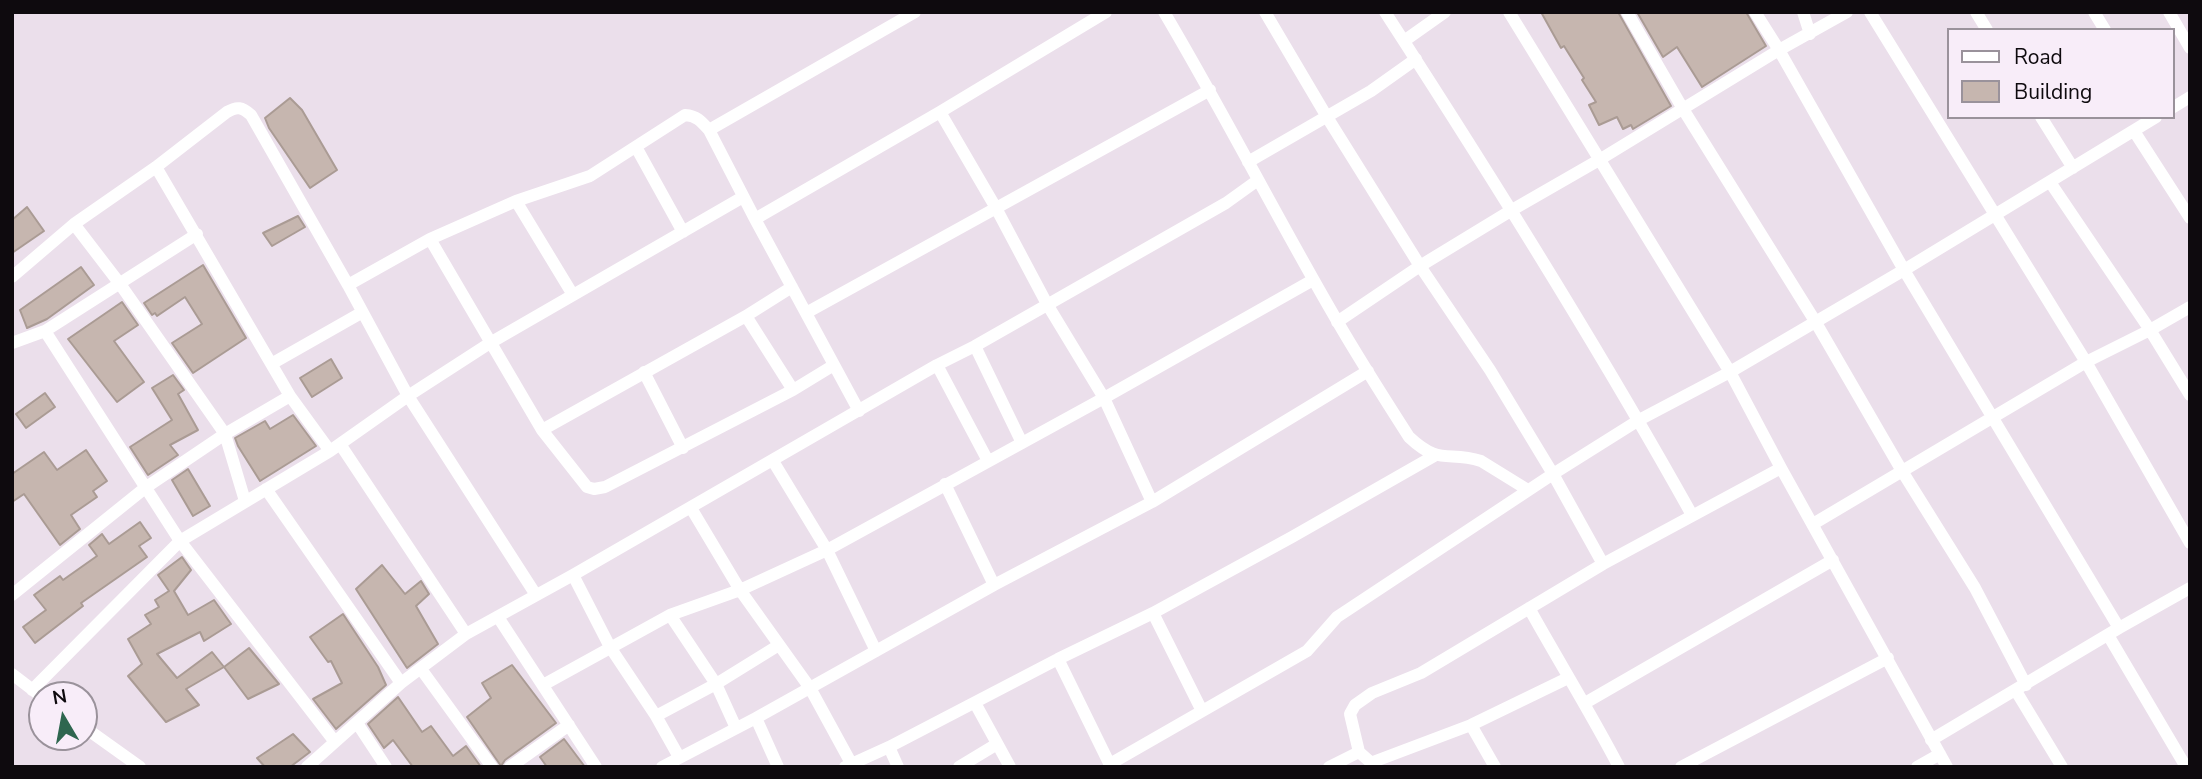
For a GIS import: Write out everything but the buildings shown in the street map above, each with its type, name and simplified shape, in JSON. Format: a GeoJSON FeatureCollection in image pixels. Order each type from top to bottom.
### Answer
{"type":"FeatureCollection","features":[{"type":"Feature","properties":{"kind":"street"},"geometry":{"type":"LineString","coordinates":[[709,130],[915,12]]}},
{"type":"Feature","properties":{"kind":"street"},"geometry":{"type":"LineString","coordinates":[[755,219],[1106,12]]}},
{"type":"Feature","properties":{"kind":"street"},"geometry":{"type":"LineString","coordinates":[[1164,12],[1210,90],[1337,322],[1409,437],[1434,456],[1473,458],[1481,461],[1528,490]]}},
{"type":"Feature","properties":{"kind":"street"},"geometry":{"type":"LineString","coordinates":[[1265,12],[1420,266],[1490,370],[1603,564]]}},
{"type":"Feature","properties":{"kind":"street"},"geometry":{"type":"LineString","coordinates":[[1385,12],[1512,210],[1639,421],[1692,515]]}},
{"type":"Feature","properties":{"kind":"street"},"geometry":{"type":"LineString","coordinates":[[1404,41],[1445,12]]}},
{"type":"Feature","properties":{"kind":"street"},"geometry":{"type":"LineString","coordinates":[[1509,12],[1730,372],[1947,767]]}},
{"type":"Feature","properties":{"kind":"street"},"geometry":{"type":"LineString","coordinates":[[1626,12],[1975,588],[2021,688],[2062,767]]}},
{"type":"Feature","properties":{"kind":"street"},"geometry":{"type":"LineString","coordinates":[[1755,12],[1993,419],[2113,631],[2186,767]]}},
{"type":"Feature","properties":{"kind":"street"},"geometry":{"type":"LineString","coordinates":[[1803,12],[1810,34]]}},
{"type":"Feature","properties":{"kind":"street"},"geometry":{"type":"LineString","coordinates":[[1337,322],[1420,266],[1512,210],[1847,12]]}},
{"type":"Feature","properties":{"kind":"street"},"geometry":{"type":"LineString","coordinates":[[1870,12],[2087,362],[2190,543]]}},
{"type":"Feature","properties":{"kind":"street"},"geometry":{"type":"LineString","coordinates":[[1976,12],[1986,28]]}},
{"type":"Feature","properties":{"kind":"street"},"geometry":{"type":"LineString","coordinates":[[2094,12],[2104,28]]}},
{"type":"Feature","properties":{"kind":"street"},"geometry":{"type":"LineString","coordinates":[[2169,12],[2190,48]]}},
{"type":"Feature","properties":{"kind":"street"},"geometry":{"type":"LineString","coordinates":[[1248,162],[1371,92],[1416,59]]}},
{"type":"Feature","properties":{"kind":"street"},"geometry":{"type":"LineString","coordinates":[[806,313],[1210,90]]}},
{"type":"Feature","properties":{"kind":"street"},"geometry":{"type":"LineString","coordinates":[[2174,107],[2190,97]]}},
{"type":"Feature","properties":{"kind":"street"},"geometry":{"type":"LineString","coordinates":[[12,278],[74,224],[156,167],[227,111],[236,107],[245,109],[251,115],[348,285],[408,396],[536,595]]}},
{"type":"Feature","properties":{"kind":"street"},"geometry":{"type":"LineString","coordinates":[[940,112],[996,208],[1047,304],[1104,398],[1152,502]]}},
{"type":"Feature","properties":{"kind":"street"},"geometry":{"type":"LineString","coordinates":[[348,285],[430,239],[516,201],[590,176],[685,115],[700,119],[709,130],[859,411]]}},
{"type":"Feature","properties":{"kind":"street"},"geometry":{"type":"LineString","coordinates":[[2042,119],[2073,168]]}},
{"type":"Feature","properties":{"kind":"street"},"geometry":{"type":"LineString","coordinates":[[1058,659],[1111,765],[1307,650],[1337,617],[1553,474],[1639,421],[1730,372],[1904,270],[2154,119]]}},
{"type":"Feature","properties":{"kind":"street"},"geometry":{"type":"LineString","coordinates":[[2134,131],[2190,218]]}},
{"type":"Feature","properties":{"kind":"street"},"geometry":{"type":"LineString","coordinates":[[636,147],[683,232]]}},
{"type":"Feature","properties":{"kind":"street"},"geometry":{"type":"LineString","coordinates":[[156,167],[290,396],[335,447],[466,634]]}},
{"type":"Feature","properties":{"kind":"street"},"geometry":{"type":"LineString","coordinates":[[307,767],[401,683],[466,634],[1226,203],[1258,180]]}},
{"type":"Feature","properties":{"kind":"street"},"geometry":{"type":"LineString","coordinates":[[2050,182],[2150,330],[2190,395]]}},
{"type":"Feature","properties":{"kind":"street"},"geometry":{"type":"LineString","coordinates":[[49,681],[180,541],[335,447],[490,343],[743,197]]}},
{"type":"Feature","properties":{"kind":"street"},"geometry":{"type":"LineString","coordinates":[[516,201],[573,295]]}},
{"type":"Feature","properties":{"kind":"street"},"geometry":{"type":"LineString","coordinates":[[74,224],[120,284],[225,434],[245,500]]}},
{"type":"Feature","properties":{"kind":"street"},"geometry":{"type":"LineString","coordinates":[[12,343],[46,331],[197,234]]}},
{"type":"Feature","properties":{"kind":"street"},"geometry":{"type":"LineString","coordinates":[[430,239],[542,430],[587,487],[605,487],[793,390],[834,365]]}},
{"type":"Feature","properties":{"kind":"street"},"geometry":{"type":"LineString","coordinates":[[543,685],[670,615],[740,590],[827,550],[1313,280]]}},
{"type":"Feature","properties":{"kind":"street"},"geometry":{"type":"LineString","coordinates":[[542,430],[746,316],[792,287]]}},
{"type":"Feature","properties":{"kind":"street"},"geometry":{"type":"LineString","coordinates":[[1813,524],[2087,362],[2190,307]]}},
{"type":"Feature","properties":{"kind":"street"},"geometry":{"type":"LineString","coordinates":[[273,363],[361,313]]}},
{"type":"Feature","properties":{"kind":"street"},"geometry":{"type":"LineString","coordinates":[[746,316],[793,390]]}},
{"type":"Feature","properties":{"kind":"street"},"geometry":{"type":"LineString","coordinates":[[46,331],[180,541],[335,742]]}},
{"type":"Feature","properties":{"kind":"street"},"geometry":{"type":"LineString","coordinates":[[975,346],[1022,443]]}},
{"type":"Feature","properties":{"kind":"street"},"geometry":{"type":"LineString","coordinates":[[937,365],[988,461]]}},
{"type":"Feature","properties":{"kind":"street"},"geometry":{"type":"LineString","coordinates":[[662,767],[756,718],[994,585],[1152,502],[1368,371]]}},
{"type":"Feature","properties":{"kind":"street"},"geometry":{"type":"LineString","coordinates":[[644,372],[683,448]]}},
{"type":"Feature","properties":{"kind":"street"},"geometry":{"type":"LineString","coordinates":[[12,596],[145,488],[225,434],[290,396]]}},
{"type":"Feature","properties":{"kind":"street"},"geometry":{"type":"LineString","coordinates":[[691,508],[740,590],[810,688],[848,765],[1153,613],[1434,456]]}},
{"type":"Feature","properties":{"kind":"street"},"geometry":{"type":"LineString","coordinates":[[773,461],[827,550],[876,651]]}},
{"type":"Feature","properties":{"kind":"street"},"geometry":{"type":"LineString","coordinates":[[1568,678],[1471,725],[1375,764],[1359,752],[1350,714],[1355,705],[1372,693],[1421,673],[1603,564],[1781,468]]}},
{"type":"Feature","properties":{"kind":"street"},"geometry":{"type":"LineString","coordinates":[[945,484],[994,585]]}},
{"type":"Feature","properties":{"kind":"street"},"geometry":{"type":"LineString","coordinates":[[266,489],[401,683]]}},
{"type":"Feature","properties":{"kind":"street"},"geometry":{"type":"LineString","coordinates":[[1586,703],[1833,560]]}},
{"type":"Feature","properties":{"kind":"street"},"geometry":{"type":"LineString","coordinates":[[573,575],[610,647],[656,716],[679,757]]}},
{"type":"Feature","properties":{"kind":"street"},"geometry":{"type":"LineString","coordinates":[[1931,740],[2190,588]]}},
{"type":"Feature","properties":{"kind":"street"},"geometry":{"type":"LineString","coordinates":[[1529,608],[1568,678],[1586,703],[1619,767]]}},
{"type":"Feature","properties":{"kind":"street"},"geometry":{"type":"LineString","coordinates":[[1153,613],[1202,711]]}},
{"type":"Feature","properties":{"kind":"street"},"geometry":{"type":"LineString","coordinates":[[670,615],[716,684],[736,727]]}},
{"type":"Feature","properties":{"kind":"street"},"geometry":{"type":"LineString","coordinates":[[498,617],[596,767]]}},
{"type":"Feature","properties":{"kind":"street"},"geometry":{"type":"LineString","coordinates":[[656,716],[716,684],[779,645]]}},
{"type":"Feature","properties":{"kind":"street"},"geometry":{"type":"LineString","coordinates":[[1681,767],[1888,658]]}},
{"type":"Feature","properties":{"kind":"street"},"geometry":{"type":"LineString","coordinates":[[421,669],[492,767]]}},
{"type":"Feature","properties":{"kind":"street"},"geometry":{"type":"LineString","coordinates":[[12,674],[28,687]]}},
{"type":"Feature","properties":{"kind":"street"},"geometry":{"type":"LineString","coordinates":[[975,703],[1010,767]]}},
{"type":"Feature","properties":{"kind":"street"},"geometry":{"type":"LineString","coordinates":[[756,718],[778,767]]}},
{"type":"Feature","properties":{"kind":"street"},"geometry":{"type":"LineString","coordinates":[[357,723],[386,767]]}},
{"type":"Feature","properties":{"kind":"street"},"geometry":{"type":"LineString","coordinates":[[510,767],[569,724]]}},
{"type":"Feature","properties":{"kind":"street"},"geometry":{"type":"LineString","coordinates":[[1471,725],[1495,767]]}},
{"type":"Feature","properties":{"kind":"street"},"geometry":{"type":"LineString","coordinates":[[98,737],[140,767]]}},
{"type":"Feature","properties":{"kind":"street"},"geometry":{"type":"LineString","coordinates":[[959,767],[997,744]]}},
{"type":"Feature","properties":{"kind":"street"},"geometry":{"type":"LineString","coordinates":[[888,747],[898,767]]}},
{"type":"Feature","properties":{"kind":"street"},"geometry":{"type":"LineString","coordinates":[[1329,767],[1359,752]]}},
{"type":"Feature","properties":{"kind":"street"},"geometry":{"type":"LineString","coordinates":[[1917,767],[1940,754]]}}]}
